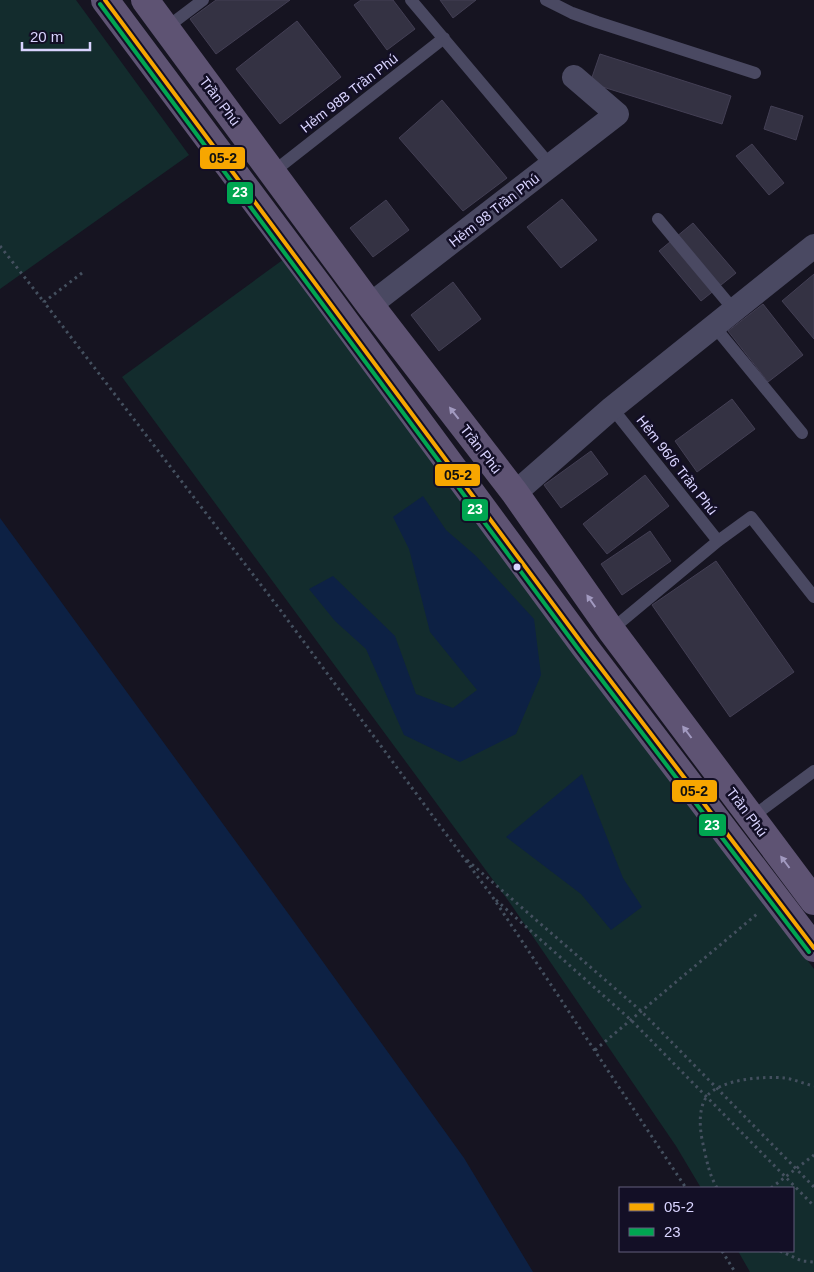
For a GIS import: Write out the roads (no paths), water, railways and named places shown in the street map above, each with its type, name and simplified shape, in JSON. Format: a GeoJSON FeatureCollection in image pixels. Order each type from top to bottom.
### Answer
{"type":"FeatureCollection","features":[{"type":"Feature","properties":{"kind":"main road"},"geometry":{"type":"LineString","coordinates":[[105,0],[584,646],[814,948]]}},
{"type":"Feature","properties":{"kind":"main road","name":"Trần Phú"},"geometry":{"type":"LineString","coordinates":[[145,0],[370,305],[515,492],[611,630],[814,901]]}},
{"type":"Feature","properties":{"kind":"street","name":"Hẻm 98 Trần Phú"},"geometry":{"type":"LineString","coordinates":[[370,305],[616,114],[574,77]]}},
{"type":"Feature","properties":{"kind":"street"},"geometry":{"type":"LineString","coordinates":[[515,492],[612,408],[814,246]]}},
{"type":"Feature","properties":{"kind":"lane"},"geometry":{"type":"LineString","coordinates":[[166,28],[203,0]]}},
{"type":"Feature","properties":{"kind":"lane"},"geometry":{"type":"LineString","coordinates":[[411,0],[551,166]]}},
{"type":"Feature","properties":{"kind":"lane"},"geometry":{"type":"LineString","coordinates":[[546,0],[572,13],[597,22],[755,73]]}},
{"type":"Feature","properties":{"kind":"lane","name":"Hẻm 98B Trần Phú"},"geometry":{"type":"LineString","coordinates":[[273,172],[444,38]]}},
{"type":"Feature","properties":{"kind":"lane"},"geometry":{"type":"LineString","coordinates":[[658,219],[734,310]]}},
{"type":"Feature","properties":{"kind":"lane"},"geometry":{"type":"LineString","coordinates":[[714,326],[802,433]]}},
{"type":"Feature","properties":{"kind":"lane","name":"Hẻm 96/6 Trần Phú"},"geometry":{"type":"LineString","coordinates":[[612,408],[718,542]]}},
{"type":"Feature","properties":{"kind":"lane"},"geometry":{"type":"LineString","coordinates":[[611,630],[751,517],[814,597]]}},
{"type":"Feature","properties":{"kind":"lane"},"geometry":{"type":"LineString","coordinates":[[752,817],[814,771]]}},
{"type":"Feature","properties":{"kind":"water"},"geometry":{"type":"Polygon","coordinates":[[[423,496],[446,530],[476,556],[534,619],[541,675],[516,734],[460,762],[404,735],[366,649],[335,621],[309,589],[333,576],[395,636],[416,694],[453,708],[477,690],[430,632],[409,549],[393,517],[423,496]]]}},
{"type":"Feature","properties":{"kind":"water"},"geometry":{"type":"Polygon","coordinates":[[[0,518],[464,1158],[533,1272],[0,1272],[0,518]]]}},
{"type":"Feature","properties":{"kind":"water"},"geometry":{"type":"Polygon","coordinates":[[[582,774],[623,878],[642,907],[611,930],[581,894],[506,837],[582,774]]]}}]}
